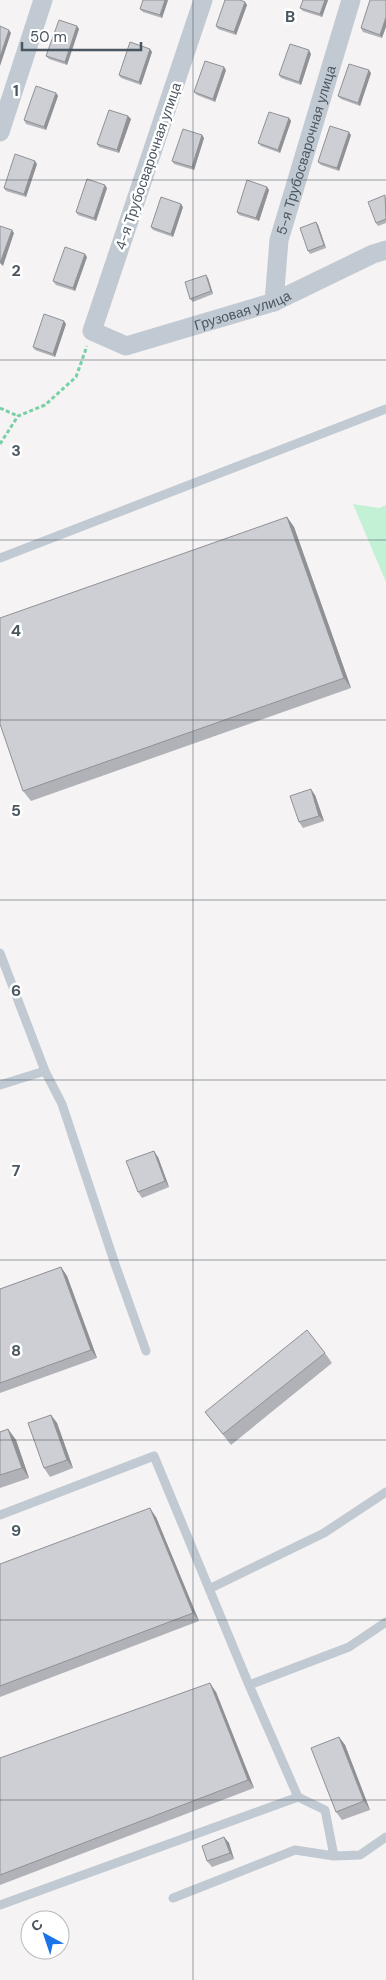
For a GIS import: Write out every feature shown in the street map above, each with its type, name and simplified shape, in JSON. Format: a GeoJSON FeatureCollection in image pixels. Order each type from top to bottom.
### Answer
{"type":"FeatureCollection","features":[{"type":"Feature","properties":{"kind":"street"},"geometry":{"type":"LineString","coordinates":[[0,132],[43,0]]}},
{"type":"Feature","properties":{"kind":"street","name":"4-я Трубосварочная улица"},"geometry":{"type":"LineString","coordinates":[[92,331],[203,0]]}},
{"type":"Feature","properties":{"kind":"street","name":"5-я Трубосварочная улица"},"geometry":{"type":"LineString","coordinates":[[274,302],[279,240],[351,0]]}},
{"type":"Feature","properties":{"kind":"street","name":"Грузовая улица"},"geometry":{"type":"LineString","coordinates":[[92,331],[126,346],[274,302],[373,254],[386,250]]}},
{"type":"Feature","properties":{"kind":"lane"},"geometry":{"type":"LineString","coordinates":[[0,558],[386,408]]}},
{"type":"Feature","properties":{"kind":"lane"},"geometry":{"type":"LineString","coordinates":[[0,953],[45,1071],[62,1104],[146,1351]]}},
{"type":"Feature","properties":{"kind":"lane"},"geometry":{"type":"LineString","coordinates":[[0,1085],[45,1071]]}},
{"type":"Feature","properties":{"kind":"lane"},"geometry":{"type":"LineString","coordinates":[[0,1515],[154,1456],[249,1685],[298,1797],[326,1810],[334,1856]]}},
{"type":"Feature","properties":{"kind":"lane"},"geometry":{"type":"LineString","coordinates":[[209,1589],[324,1533],[386,1492]]}},
{"type":"Feature","properties":{"kind":"lane"},"geometry":{"type":"LineString","coordinates":[[249,1685],[349,1647],[386,1622]]}},
{"type":"Feature","properties":{"kind":"lane"},"geometry":{"type":"LineString","coordinates":[[0,1905],[298,1797]]}},
{"type":"Feature","properties":{"kind":"lane"},"geometry":{"type":"LineString","coordinates":[[173,1898],[295,1850],[334,1856],[360,1854],[386,1837]]}},
{"type":"Feature","properties":{"kind":"path"},"geometry":{"type":"LineString","coordinates":[[0,444],[18,416],[45,405],[76,378],[92,331]]}},
{"type":"Feature","properties":{"kind":"path"},"geometry":{"type":"LineString","coordinates":[[0,408],[18,416]]}},
{"type":"Feature","properties":{"kind":"green space"},"geometry":{"type":"Polygon","coordinates":[[[353,504],[379,508],[386,505],[386,582],[353,504]]]}},
{"type":"Feature","properties":{"kind":"building"},"geometry":{"type":"Polygon","coordinates":[[[143,0],[165,0],[160,15],[140,9],[143,0]]]}},
{"type":"Feature","properties":{"kind":"building"},"geometry":{"type":"Polygon","coordinates":[[[225,0],[245,2],[234,32],[216,26],[225,0]]]}},
{"type":"Feature","properties":{"kind":"building"},"geometry":{"type":"Polygon","coordinates":[[[303,0],[325,0],[320,14],[300,8],[303,0]]]}},
{"type":"Feature","properties":{"kind":"building"},"geometry":{"type":"Polygon","coordinates":[[[370,0],[386,0],[386,17],[380,35],[361,28],[370,0]]]}},
{"type":"Feature","properties":{"kind":"building"},"geometry":{"type":"Polygon","coordinates":[[[59,20],[77,26],[65,62],[46,56],[59,20]]]}},
{"type":"Feature","properties":{"kind":"building"},"geometry":{"type":"Polygon","coordinates":[[[0,26],[9,30],[0,57],[0,26]]]}},
{"type":"Feature","properties":{"kind":"building"},"geometry":{"type":"Polygon","coordinates":[[[130,42],[150,49],[139,82],[119,75],[130,42]]]}},
{"type":"Feature","properties":{"kind":"building"},"geometry":{"type":"Polygon","coordinates":[[[290,44],[309,50],[299,82],[279,75],[290,44]]]}},
{"type":"Feature","properties":{"kind":"building"},"geometry":{"type":"Polygon","coordinates":[[[205,61],[224,67],[213,99],[194,92],[205,61]]]}},
{"type":"Feature","properties":{"kind":"building"},"geometry":{"type":"Polygon","coordinates":[[[349,64],[369,70],[358,103],[338,96],[349,64]]]}},
{"type":"Feature","properties":{"kind":"building"},"geometry":{"type":"Polygon","coordinates":[[[36,86],[56,93],[44,127],[24,120],[36,86]]]}},
{"type":"Feature","properties":{"kind":"building"},"geometry":{"type":"Polygon","coordinates":[[[109,110],[128,116],[117,150],[97,144],[109,110]]]}},
{"type":"Feature","properties":{"kind":"building"},"geometry":{"type":"Polygon","coordinates":[[[269,112],[289,118],[278,150],[258,143],[269,112]]]}},
{"type":"Feature","properties":{"kind":"building"},"geometry":{"type":"Polygon","coordinates":[[[330,126],[349,132],[337,168],[318,162],[330,126]]]}},
{"type":"Feature","properties":{"kind":"building"},"geometry":{"type":"Polygon","coordinates":[[[183,129],[202,135],[192,167],[172,161],[183,129]]]}},
{"type":"Feature","properties":{"kind":"building"},"geometry":{"type":"Polygon","coordinates":[[[15,154],[35,161],[24,194],[4,188],[15,154]]]}},
{"type":"Feature","properties":{"kind":"building"},"geometry":{"type":"Polygon","coordinates":[[[87,179],[105,185],[94,218],[76,212],[87,179]]]}},
{"type":"Feature","properties":{"kind":"building"},"geometry":{"type":"Polygon","coordinates":[[[247,180],[267,187],[256,218],[237,212],[247,180]]]}},
{"type":"Feature","properties":{"kind":"building"},"geometry":{"type":"Polygon","coordinates":[[[385,195],[386,219],[376,223],[368,202],[385,195]]]}},
{"type":"Feature","properties":{"kind":"building"},"geometry":{"type":"Polygon","coordinates":[[[161,197],[181,204],[171,234],[151,227],[161,197]]]}},
{"type":"Feature","properties":{"kind":"building"},"geometry":{"type":"Polygon","coordinates":[[[316,222],[324,245],[308,251],[300,228],[316,222]]]}},
{"type":"Feature","properties":{"kind":"building"},"geometry":{"type":"Polygon","coordinates":[[[0,226],[12,230],[0,263],[0,226]]]}},
{"type":"Feature","properties":{"kind":"building"},"geometry":{"type":"Polygon","coordinates":[[[65,247],[85,254],[73,288],[53,281],[65,247]]]}},
{"type":"Feature","properties":{"kind":"building"},"geometry":{"type":"Polygon","coordinates":[[[206,275],[211,291],[190,299],[185,282],[206,275]]]}},
{"type":"Feature","properties":{"kind":"building"},"geometry":{"type":"Polygon","coordinates":[[[44,314],[64,321],[53,354],[33,347],[44,314]]]}},
{"type":"Feature","properties":{"kind":"building"},"geometry":{"type":"Polygon","coordinates":[[[287,517],[344,678],[23,791],[0,724],[0,618],[287,517]]]}},
{"type":"Feature","properties":{"kind":"building"},"geometry":{"type":"Polygon","coordinates":[[[311,789],[319,816],[299,822],[290,796],[311,789]]]}},
{"type":"Feature","properties":{"kind":"building"},"geometry":{"type":"Polygon","coordinates":[[[154,1151],[165,1181],[138,1192],[126,1161],[154,1151]]]}},
{"type":"Feature","properties":{"kind":"building"},"geometry":{"type":"Polygon","coordinates":[[[61,1267],[91,1350],[0,1383],[0,1289],[61,1267]]]}},
{"type":"Feature","properties":{"kind":"building"},"geometry":{"type":"Polygon","coordinates":[[[307,1330],[325,1353],[223,1434],[205,1412],[307,1330]]]}},
{"type":"Feature","properties":{"kind":"building"},"geometry":{"type":"Polygon","coordinates":[[[51,1415],[67,1460],[44,1468],[28,1423],[51,1415]]]}},
{"type":"Feature","properties":{"kind":"building"},"geometry":{"type":"Polygon","coordinates":[[[8,1429],[22,1468],[0,1475],[0,1432],[8,1429]]]}},
{"type":"Feature","properties":{"kind":"building"},"geometry":{"type":"Polygon","coordinates":[[[150,1508],[193,1613],[0,1686],[0,1564],[150,1508]]]}},
{"type":"Feature","properties":{"kind":"building"},"geometry":{"type":"Polygon","coordinates":[[[210,1683],[248,1780],[0,1875],[0,1758],[210,1683]]]}},
{"type":"Feature","properties":{"kind":"building"},"geometry":{"type":"Polygon","coordinates":[[[339,1737],[364,1801],[336,1812],[311,1748],[339,1737]]]}},
{"type":"Feature","properties":{"kind":"building"},"geometry":{"type":"Polygon","coordinates":[[[224,1837],[230,1853],[207,1861],[202,1846],[224,1837]]]}}]}
